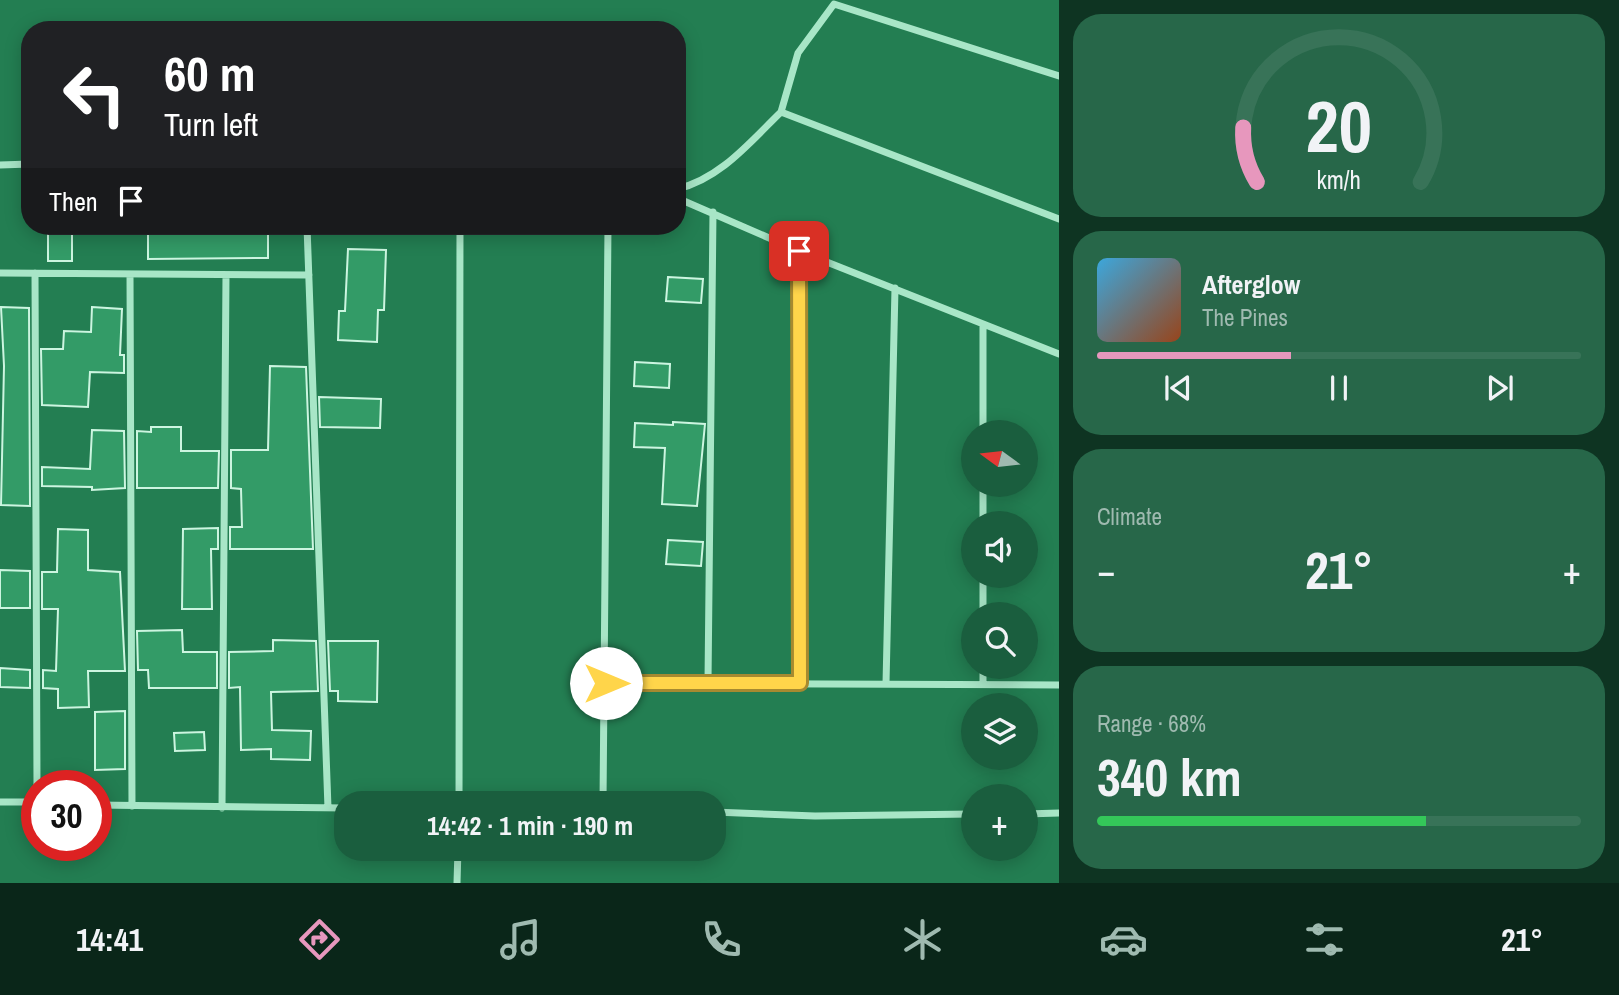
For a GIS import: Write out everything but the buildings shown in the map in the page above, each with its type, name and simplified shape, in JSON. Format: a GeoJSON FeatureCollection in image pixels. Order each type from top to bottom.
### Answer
{"type":"FeatureCollection","features":[{"type":"Feature","properties":{"kind":"street"},"geometry":{"type":"LineString","coordinates":[[686,187],[694,185],[723,167],[781,113],[798,53],[834,4],[1059,76]]}},
{"type":"Feature","properties":{"kind":"street"},"geometry":{"type":"LineString","coordinates":[[781,113],[1059,219]]}},
{"type":"Feature","properties":{"kind":"street"},"geometry":{"type":"LineString","coordinates":[[0,165],[21,164]]}},
{"type":"Feature","properties":{"kind":"street"},"geometry":{"type":"LineString","coordinates":[[686,202],[799,251],[1059,354]]}},
{"type":"Feature","properties":{"kind":"street"},"geometry":{"type":"LineString","coordinates":[[708,682],[713,212]]}},
{"type":"Feature","properties":{"kind":"street"},"geometry":{"type":"LineString","coordinates":[[307,235],[328,808]]}},
{"type":"Feature","properties":{"kind":"street"},"geometry":{"type":"LineString","coordinates":[[460,235],[460,791]]}},
{"type":"Feature","properties":{"kind":"street"},"geometry":{"type":"LineString","coordinates":[[603,791],[608,235]]}},
{"type":"Feature","properties":{"kind":"street"},"geometry":{"type":"LineString","coordinates":[[799,251],[800,683]]}},
{"type":"Feature","properties":{"kind":"street"},"geometry":{"type":"LineString","coordinates":[[0,273],[309,275]]}},
{"type":"Feature","properties":{"kind":"street"},"geometry":{"type":"LineString","coordinates":[[35,273],[37,770]]}},
{"type":"Feature","properties":{"kind":"street"},"geometry":{"type":"LineString","coordinates":[[130,274],[132,806]]}},
{"type":"Feature","properties":{"kind":"street"},"geometry":{"type":"LineString","coordinates":[[222,808],[226,275]]}},
{"type":"Feature","properties":{"kind":"street"},"geometry":{"type":"LineString","coordinates":[[886,684],[895,288]]}},
{"type":"Feature","properties":{"kind":"street"},"geometry":{"type":"LineString","coordinates":[[983,325],[983,420]]}},
{"type":"Feature","properties":{"kind":"street"},"geometry":{"type":"LineString","coordinates":[[983,679],[983,684]]}},
{"type":"Feature","properties":{"kind":"street"},"geometry":{"type":"LineString","coordinates":[[606,683],[1059,685]]}},
{"type":"Feature","properties":{"kind":"street"},"geometry":{"type":"LineString","coordinates":[[0,803],[21,802]]}},
{"type":"Feature","properties":{"kind":"street"},"geometry":{"type":"LineString","coordinates":[[112,805],[334,808]]}},
{"type":"Feature","properties":{"kind":"street"},"geometry":{"type":"LineString","coordinates":[[726,812],[815,816],[961,814]]}},
{"type":"Feature","properties":{"kind":"street"},"geometry":{"type":"LineString","coordinates":[[1038,814],[1059,813]]}},
{"type":"Feature","properties":{"kind":"street"},"geometry":{"type":"LineString","coordinates":[[457,883],[458,861]]}},
{"type":"Feature","properties":{"kind":"route"},"geometry":{"type":"LineString","coordinates":[[606,683],[800,683],[799,251]]}}]}
